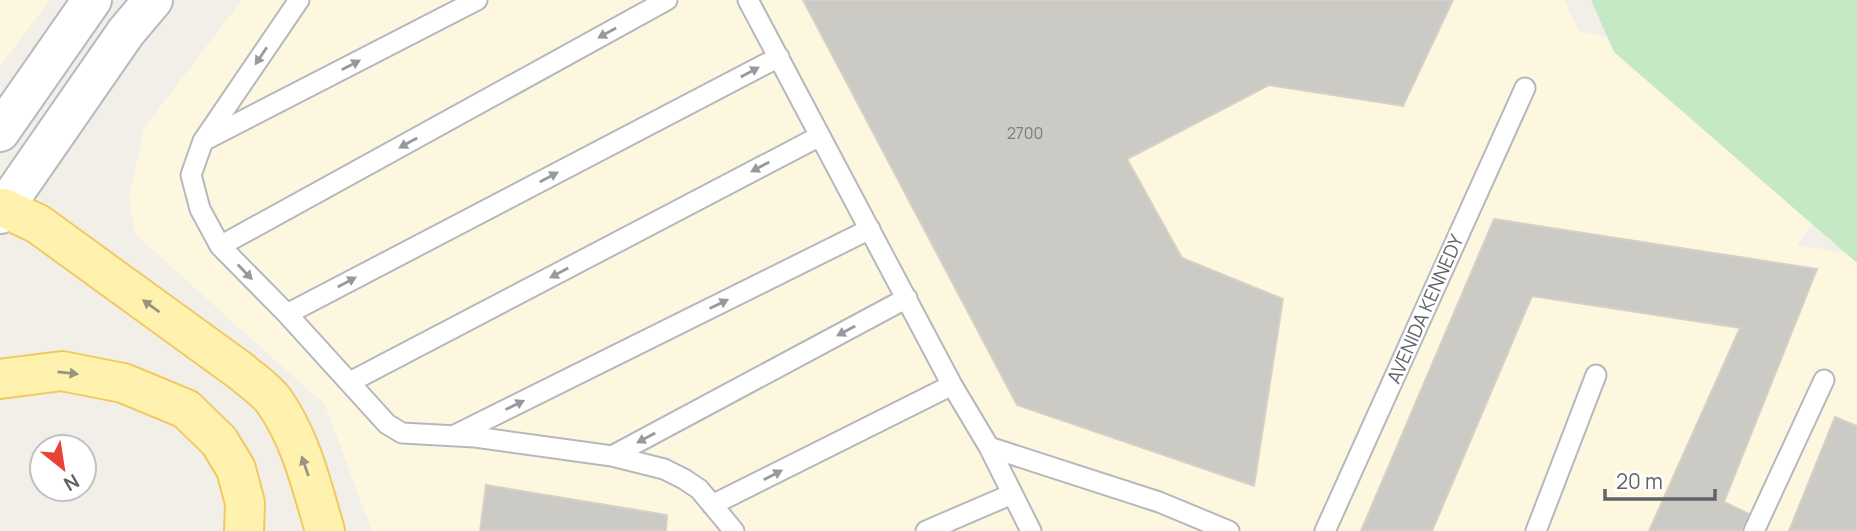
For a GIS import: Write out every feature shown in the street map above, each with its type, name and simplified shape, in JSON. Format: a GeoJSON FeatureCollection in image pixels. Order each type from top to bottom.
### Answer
{"type":"FeatureCollection","features":[{"type":"Feature","properties":{"kind":"main road"},"geometry":{"type":"LineString","coordinates":[[153,0],[126,33],[1,210],[38,224],[242,372],[273,398],[292,431],[305,463],[325,531]]}},
{"type":"Feature","properties":{"kind":"main road"},"geometry":{"type":"LineString","coordinates":[[0,132],[87,2]]}},
{"type":"Feature","properties":{"kind":"main road"},"geometry":{"type":"LineString","coordinates":[[0,379],[62,371],[123,383],[186,409],[219,440],[236,469],[246,503],[244,531]]}},
{"type":"Feature","properties":{"kind":"lane"},"geometry":{"type":"LineString","coordinates":[[299,0],[203,141],[191,175],[200,209],[220,246],[287,314],[387,424],[402,433],[454,435],[612,456],[664,469],[699,489],[734,531]]}},
{"type":"Feature","properties":{"kind":"lane"},"geometry":{"type":"LineString","coordinates":[[203,141],[477,0]]}},
{"type":"Feature","properties":{"kind":"lane"},"geometry":{"type":"LineString","coordinates":[[220,246],[667,0]]}},
{"type":"Feature","properties":{"kind":"lane"},"geometry":{"type":"LineString","coordinates":[[748,0],[952,385],[989,447],[1031,531]]}},
{"type":"Feature","properties":{"kind":"lane"},"geometry":{"type":"LineString","coordinates":[[87,2],[126,33]]}},
{"type":"Feature","properties":{"kind":"lane"},"geometry":{"type":"LineString","coordinates":[[287,314],[779,57]]}},
{"type":"Feature","properties":{"kind":"lane","name":"AVENIDA KENNEDY"},"geometry":{"type":"LineString","coordinates":[[1325,531],[1525,88]]}},
{"type":"Feature","properties":{"kind":"lane"},"geometry":{"type":"LineString","coordinates":[[350,382],[820,136]]}},
{"type":"Feature","properties":{"kind":"lane"},"geometry":{"type":"LineString","coordinates":[[454,435],[870,229]]}},
{"type":"Feature","properties":{"kind":"lane"},"geometry":{"type":"LineString","coordinates":[[612,456],[907,299]]}},
{"type":"Feature","properties":{"kind":"lane"},"geometry":{"type":"LineString","coordinates":[[1536,531],[1596,375]]}},
{"type":"Feature","properties":{"kind":"lane"},"geometry":{"type":"LineString","coordinates":[[1754,531],[1824,380]]}},
{"type":"Feature","properties":{"kind":"lane"},"geometry":{"type":"LineString","coordinates":[[712,505],[952,385]]}},
{"type":"Feature","properties":{"kind":"lane"},"geometry":{"type":"LineString","coordinates":[[989,447],[1158,502],[1229,531]]}},
{"type":"Feature","properties":{"kind":"lane"},"geometry":{"type":"LineString","coordinates":[[926,531],[1012,494]]}},
{"type":"Feature","properties":{"kind":"shaded area"},"geometry":{"type":"Polygon","coordinates":[[[0,0],[50,0],[0,66],[0,0]]]}},
{"type":"Feature","properties":{"kind":"shaded area"},"geometry":{"type":"Polygon","coordinates":[[[242,0],[1564,0],[1579,31],[1857,98],[1857,161],[1797,245],[1857,255],[1857,531],[372,531],[325,405],[135,234],[129,198],[144,128],[242,0]]]}},
{"type":"Feature","properties":{"kind":"green space"},"geometry":{"type":"Polygon","coordinates":[[[1591,0],[1857,0],[1857,263],[1614,52],[1591,0]]]}},
{"type":"Feature","properties":{"kind":"building"},"geometry":{"type":"Polygon","coordinates":[[[803,0],[1453,0],[1403,106],[1269,85],[1127,159],[1182,258],[1283,299],[1254,486],[1017,405],[803,0]]]}},
{"type":"Feature","properties":{"kind":"building"},"geometry":{"type":"Polygon","coordinates":[[[1494,219],[1817,269],[1724,502],[1749,514],[1742,531],[1649,531],[1740,328],[1532,296],[1432,531],[1361,531],[1494,219]]]}},
{"type":"Feature","properties":{"kind":"building"},"geometry":{"type":"Polygon","coordinates":[[[1835,417],[1857,426],[1857,531],[1789,531],[1835,417]]]}},
{"type":"Feature","properties":{"kind":"building"},"geometry":{"type":"Polygon","coordinates":[[[486,485],[667,515],[666,531],[480,531],[486,485]]]}}]}
